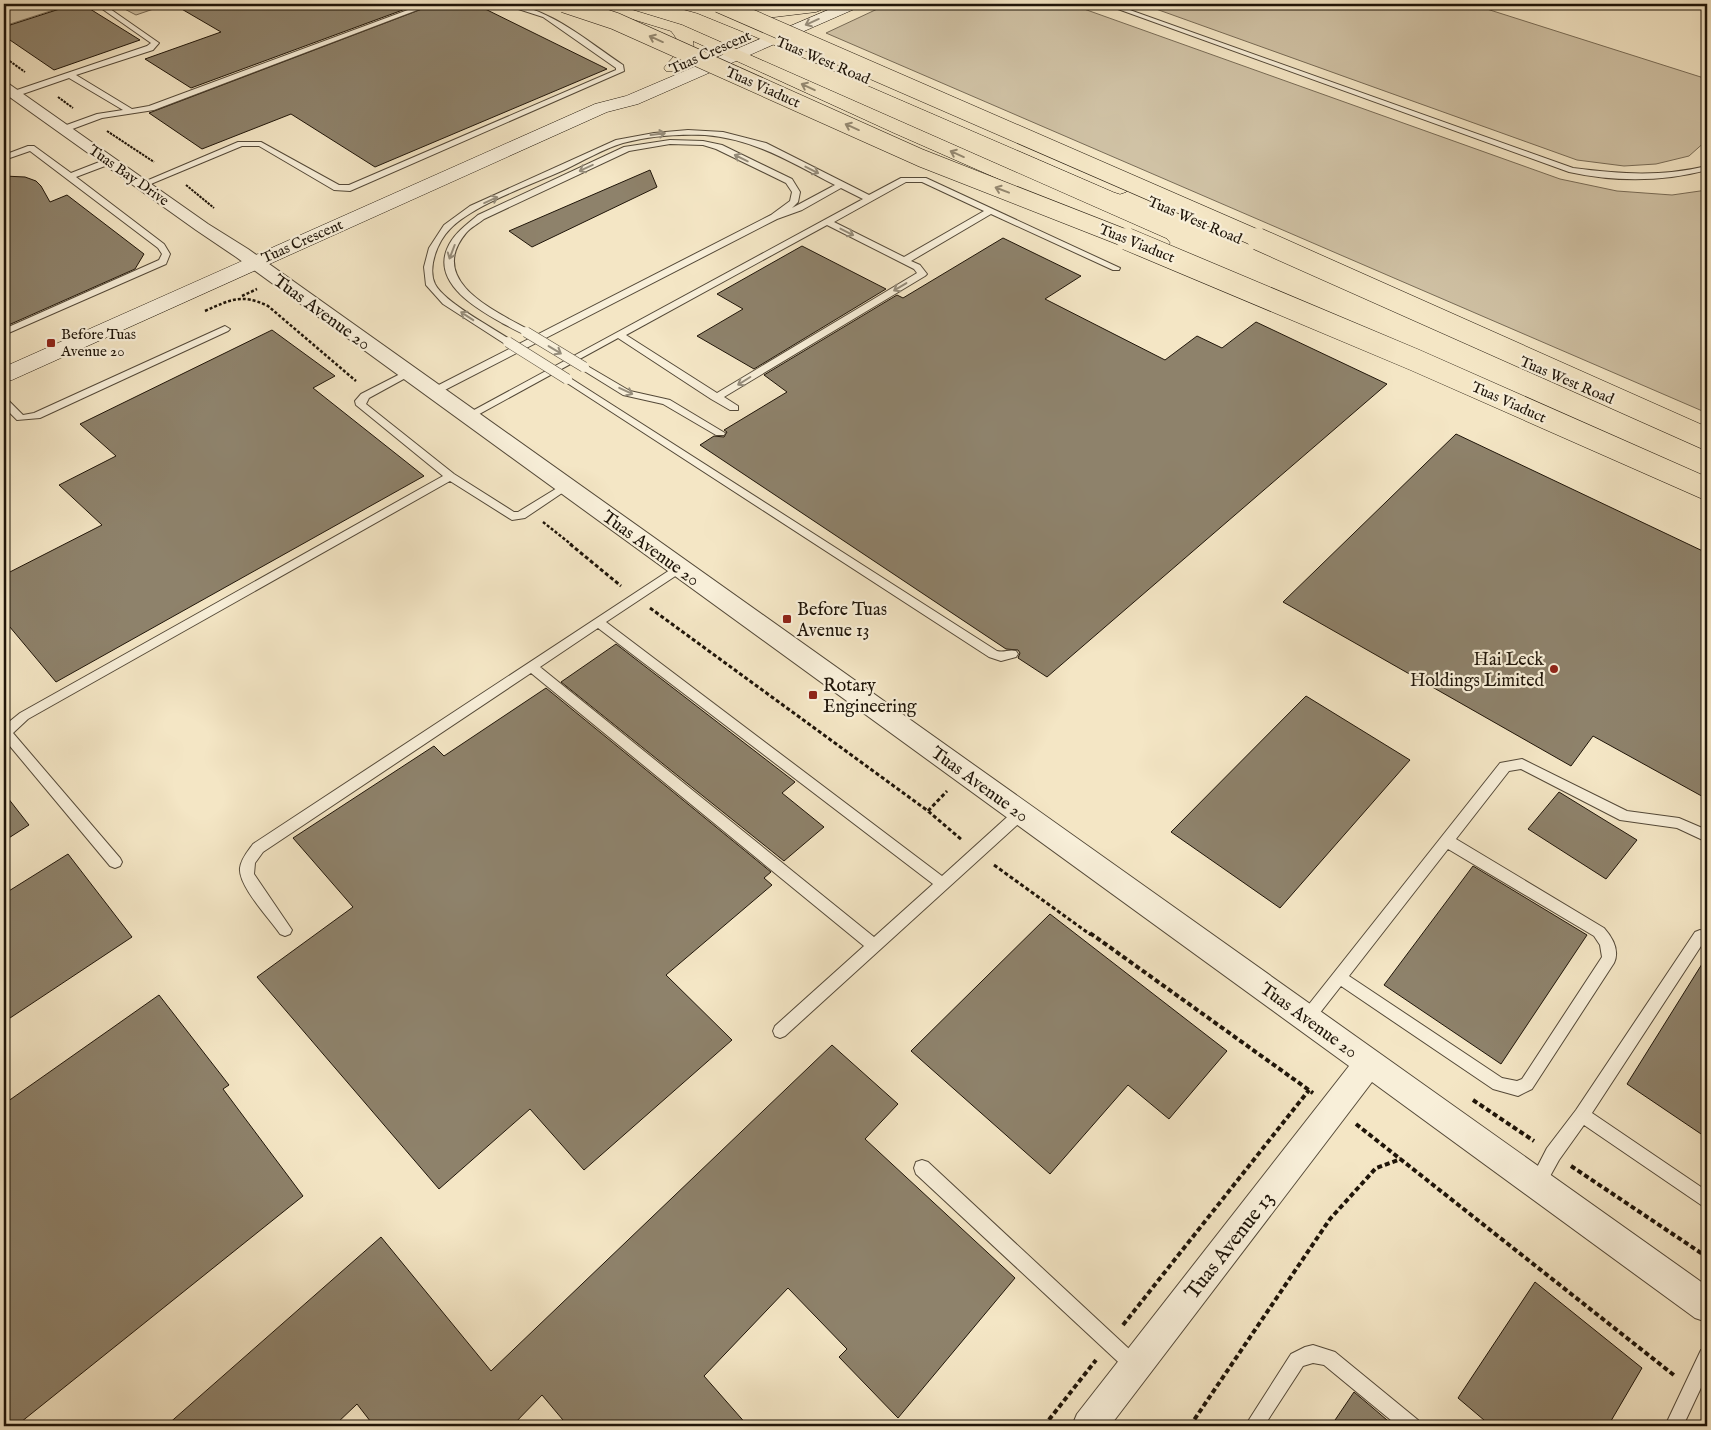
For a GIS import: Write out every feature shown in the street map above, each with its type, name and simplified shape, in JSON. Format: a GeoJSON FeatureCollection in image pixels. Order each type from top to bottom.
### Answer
{"type":"FeatureCollection","features":[{"type":"Feature","properties":{"kind":"main road","name":"Tuas Viaduct"},"geometry":{"type":"LineString","coordinates":[[564,4],[624,25],[921,158],[1196,267],[1415,360],[1707,489]]}},
{"type":"Feature","properties":{"kind":"main road","name":"Tuas West Road"},"geometry":{"type":"LineString","coordinates":[[598,4],[676,28],[722,47],[900,129],[1707,482]]}},
{"type":"Feature","properties":{"kind":"main road","name":"Tuas West Road"},"geometry":{"type":"LineString","coordinates":[[680,4],[710,7],[765,35],[1707,440]]}},
{"type":"Feature","properties":{"kind":"main road"},"geometry":{"type":"LineString","coordinates":[[710,7],[759,14],[820,5]]}},
{"type":"Feature","properties":{"kind":"main road"},"geometry":{"type":"LineString","coordinates":[[710,7],[1193,210],[1707,440]]}},
{"type":"Feature","properties":{"kind":"main road"},"geometry":{"type":"LineString","coordinates":[[672,68],[683,58],[688,48],[685,37],[676,28]]}},
{"type":"Feature","properties":{"kind":"street","name":"Tuas Crescent"},"geometry":{"type":"LineString","coordinates":[[601,108],[622,92],[722,47],[765,35],[854,4]]}},
{"type":"Feature","properties":{"kind":"street","name":"Tuas Crescent"},"geometry":{"type":"LineString","coordinates":[[4,375],[601,108],[632,100],[738,54],[765,35],[820,5]]}},
{"type":"Feature","properties":{"kind":"street","name":"Tuas Bay Drive"},"geometry":{"type":"LineString","coordinates":[[9,91],[253,262]]}},
{"type":"Feature","properties":{"kind":"street","name":"Tuas Avenue 20"},"geometry":{"type":"LineString","coordinates":[[253,262],[1707,1306]]}},
{"type":"Feature","properties":{"kind":"street","name":"Tuas Avenue 13"},"geometry":{"type":"LineString","coordinates":[[1089,1426],[1369,1063]]}},
{"type":"Feature","properties":{"kind":"lane"},"geometry":{"type":"LineString","coordinates":[[64,129],[100,116],[151,108],[430,4]]}},
{"type":"Feature","properties":{"kind":"lane"},"geometry":{"type":"LineString","coordinates":[[142,184],[241,144],[255,143],[261,144],[338,188],[350,188],[620,71],[620,67],[545,16],[506,4]]}},
{"type":"Feature","properties":{"kind":"lane"},"geometry":{"type":"LineString","coordinates":[[1107,4],[1572,170],[1629,178],[1669,178],[1707,168]]}},
{"type":"Feature","properties":{"kind":"lane"},"geometry":{"type":"LineString","coordinates":[[9,91],[40,85],[150,48],[155,43],[100,5]]}},
{"type":"Feature","properties":{"kind":"lane"},"geometry":{"type":"LineString","coordinates":[[70,75],[132,112]]}},
{"type":"Feature","properties":{"kind":"lane"},"geometry":{"type":"LineString","coordinates":[[868,198],[760,144],[732,136],[706,132],[643,136],[619,142],[473,208],[447,227],[433,248],[428,267],[432,285],[446,302],[993,654],[1002,657],[1012,654]]}},
{"type":"Feature","properties":{"kind":"lane"},"geometry":{"type":"LineString","coordinates":[[720,433],[666,402],[627,393],[463,293],[453,281],[447,265],[451,249],[463,231],[482,218],[627,149],[670,142],[702,143],[719,147],[789,181],[796,192],[794,202],[774,217]]}},
{"type":"Feature","properties":{"kind":"lane"},"geometry":{"type":"LineString","coordinates":[[4,158],[31,148],[71,176],[161,246],[166,254],[163,262],[4,332]]}},
{"type":"Feature","properties":{"kind":"lane"},"geometry":{"type":"LineString","coordinates":[[71,176],[110,161]]}},
{"type":"Feature","properties":{"kind":"lane"},"geometry":{"type":"LineString","coordinates":[[468,416],[904,180],[923,180],[1116,268]]}},
{"type":"Feature","properties":{"kind":"lane"},"geometry":{"type":"LineString","coordinates":[[433,392],[774,217],[799,208],[841,185]]}},
{"type":"Feature","properties":{"kind":"lane"},"geometry":{"type":"LineString","coordinates":[[904,261],[990,211]]}},
{"type":"Feature","properties":{"kind":"lane"},"geometry":{"type":"LineString","coordinates":[[715,397],[922,274],[917,267],[826,221]]}},
{"type":"Feature","properties":{"kind":"lane"},"geometry":{"type":"LineString","coordinates":[[4,402],[21,418],[36,416],[225,329]]}},
{"type":"Feature","properties":{"kind":"lane"},"geometry":{"type":"LineString","coordinates":[[618,334],[734,408]]}},
{"type":"Feature","properties":{"kind":"lane"},"geometry":{"type":"LineString","coordinates":[[408,374],[370,393],[360,401],[361,405],[450,476],[512,516],[521,515],[566,487]]}},
{"type":"Feature","properties":{"kind":"lane"},"geometry":{"type":"LineString","coordinates":[[115,862],[6,734],[11,726],[24,716],[450,476]]}},
{"type":"Feature","properties":{"kind":"lane"},"geometry":{"type":"LineString","coordinates":[[285,930],[248,880],[246,870],[248,863],[258,848],[678,568]]}},
{"type":"Feature","properties":{"kind":"lane"},"geometry":{"type":"LineString","coordinates":[[598,622],[943,884]]}},
{"type":"Feature","properties":{"kind":"lane"},"geometry":{"type":"LineString","coordinates":[[531,666],[874,946]]}},
{"type":"Feature","properties":{"kind":"lane"},"geometry":{"type":"LineString","coordinates":[[1307,1018],[1505,767],[1512,764],[1522,764],[1625,816],[1679,823],[1707,836]]}},
{"type":"Feature","properties":{"kind":"lane"},"geometry":{"type":"LineString","coordinates":[[780,1031],[1021,813]]}},
{"type":"Feature","properties":{"kind":"lane"},"geometry":{"type":"LineString","coordinates":[[1339,977],[1498,1084],[1518,1089],[1527,1084],[1609,958],[1610,949],[1606,940],[1599,932],[1447,841]]}},
{"type":"Feature","properties":{"kind":"lane"},"geometry":{"type":"LineString","coordinates":[[1537,1183],[1553,1154],[1582,1115],[1700,936]]}},
{"type":"Feature","properties":{"kind":"lane"},"geometry":{"type":"LineString","coordinates":[[1582,1115],[1707,1201]]}},
{"type":"Feature","properties":{"kind":"lane"},"geometry":{"type":"LineString","coordinates":[[922,1168],[1135,1366]]}},
{"type":"Feature","properties":{"kind":"lane"},"geometry":{"type":"LineString","coordinates":[[1254,1426],[1297,1360],[1304,1355],[1314,1353],[1329,1358],[1412,1426]]}},
{"type":"Feature","properties":{"kind":"lane"},"geometry":{"type":"LineString","coordinates":[[1674,1426],[1707,1356]]}},
{"type":"Feature","properties":{"kind":"path"},"geometry":{"type":"LineString","coordinates":[[4,57],[90,120],[170,173],[214,209]]}},
{"type":"Feature","properties":{"kind":"path"},"geometry":{"type":"LineString","coordinates":[[200,313],[242,296],[256,299],[268,306],[370,393]]}},
{"type":"Feature","properties":{"kind":"path"},"geometry":{"type":"LineString","coordinates":[[528,510],[635,597],[928,811],[977,853],[1402,1158],[1691,1390]]}},
{"type":"Feature","properties":{"kind":"path"},"geometry":{"type":"LineString","coordinates":[[1044,1426],[1309,1090]]}},
{"type":"Feature","properties":{"kind":"path"},"geometry":{"type":"LineString","coordinates":[[1190,1426],[1330,1219],[1376,1168],[1402,1158]]}},
{"type":"Feature","properties":{"kind":"shaded area"},"geometry":{"type":"Polygon","coordinates":[[[4,4],[72,4],[4,26],[4,4]]]}},
{"type":"Feature","properties":{"kind":"shaded area"},"geometry":{"type":"Polygon","coordinates":[[[115,4],[168,4],[136,15],[115,4]]]}},
{"type":"Feature","properties":{"kind":"shaded area"},"geometry":{"type":"Polygon","coordinates":[[[888,4],[1070,4],[1560,179],[1617,191],[1672,195],[1707,190],[1707,413],[826,33],[888,4]]]}},
{"type":"Feature","properties":{"kind":"shaded area"},"geometry":{"type":"Polygon","coordinates":[[[1142,4],[1471,4],[1707,79],[1707,140],[1689,156],[1656,164],[1624,166],[1577,160],[1142,4]]]}},
{"type":"Feature","properties":{"kind":"building"},"geometry":{"type":"Polygon","coordinates":[[[75,4],[82,4],[140,40],[54,70],[4,36],[4,27],[75,4]]]}},
{"type":"Feature","properties":{"kind":"building"},"geometry":{"type":"Polygon","coordinates":[[[173,4],[419,4],[191,88],[145,59],[221,32],[173,4]]]}},
{"type":"Feature","properties":{"kind":"building"},"geometry":{"type":"Polygon","coordinates":[[[435,4],[475,4],[607,69],[375,167],[291,114],[202,149],[149,113],[435,4]]]}},
{"type":"Feature","properties":{"kind":"building"},"geometry":{"type":"Polygon","coordinates":[[[650,170],[657,187],[532,247],[509,231],[650,170]]]}},
{"type":"Feature","properties":{"kind":"building"},"geometry":{"type":"Polygon","coordinates":[[[4,176],[25,177],[36,181],[50,202],[67,195],[144,254],[135,269],[4,327],[4,176]]]}},
{"type":"Feature","properties":{"kind":"building"},"geometry":{"type":"Polygon","coordinates":[[[1003,238],[1081,276],[1045,299],[1165,360],[1197,336],[1222,348],[1256,322],[1387,384],[1047,677],[1018,658],[1020,653],[1018,650],[1006,649],[700,445],[714,436],[724,437],[727,432],[724,430],[787,392],[764,375],[897,295],[903,298],[1003,238]]]}},
{"type":"Feature","properties":{"kind":"building"},"geometry":{"type":"Polygon","coordinates":[[[802,246],[886,289],[754,369],[697,336],[743,309],[717,294],[802,246]]]}},
{"type":"Feature","properties":{"kind":"building"},"geometry":{"type":"Polygon","coordinates":[[[272,330],[335,376],[313,388],[424,476],[56,682],[4,620],[4,575],[102,525],[59,485],[116,456],[80,424],[272,330]]]}},
{"type":"Feature","properties":{"kind":"building","name":"Hai Leck Holdings Limited"},"geometry":{"type":"Polygon","coordinates":[[[1456,434],[1707,553],[1707,799],[1593,736],[1571,766],[1283,602],[1456,434]]]}},
{"type":"Feature","properties":{"kind":"building"},"geometry":{"type":"Polygon","coordinates":[[[616,644],[795,782],[782,793],[824,827],[784,861],[561,682],[616,644]]]}},
{"type":"Feature","properties":{"kind":"building"},"geometry":{"type":"Polygon","coordinates":[[[546,688],[771,872],[764,878],[772,885],[666,975],[732,1040],[584,1170],[530,1109],[439,1189],[257,977],[353,907],[293,838],[434,746],[444,756],[546,688]]]}},
{"type":"Feature","properties":{"kind":"building"},"geometry":{"type":"Polygon","coordinates":[[[1306,696],[1410,760],[1280,908],[1171,832],[1306,696]]]}},
{"type":"Feature","properties":{"kind":"building"},"geometry":{"type":"Polygon","coordinates":[[[1559,792],[1637,840],[1606,879],[1528,829],[1559,792]]]}},
{"type":"Feature","properties":{"kind":"building"},"geometry":{"type":"Polygon","coordinates":[[[4,793],[29,825],[4,841],[4,793]]]}},
{"type":"Feature","properties":{"kind":"building"},"geometry":{"type":"Polygon","coordinates":[[[68,854],[132,937],[4,1022],[4,894],[68,854]]]}},
{"type":"Feature","properties":{"kind":"building"},"geometry":{"type":"Polygon","coordinates":[[[1473,866],[1587,935],[1501,1064],[1384,985],[1473,866]]]}},
{"type":"Feature","properties":{"kind":"building"},"geometry":{"type":"Polygon","coordinates":[[[1050,914],[1227,1051],[1169,1119],[1128,1085],[1050,1174],[911,1051],[1050,914]]]}},
{"type":"Feature","properties":{"kind":"building"},"geometry":{"type":"Polygon","coordinates":[[[1707,956],[1707,1138],[1627,1084],[1707,956]]]}},
{"type":"Feature","properties":{"kind":"building"},"geometry":{"type":"Polygon","coordinates":[[[159,995],[229,1085],[223,1089],[303,1196],[16,1426],[4,1426],[4,1104],[159,995]]]}},
{"type":"Feature","properties":{"kind":"building"},"geometry":{"type":"Polygon","coordinates":[[[832,1045],[898,1104],[865,1139],[1015,1278],[898,1418],[839,1357],[847,1349],[788,1288],[704,1376],[748,1426],[568,1426],[542,1395],[512,1426],[374,1426],[357,1404],[334,1426],[166,1426],[381,1237],[491,1371],[832,1045]]]}},
{"type":"Feature","properties":{"kind":"building"},"geometry":{"type":"Polygon","coordinates":[[[1535,1282],[1642,1368],[1608,1426],[1491,1426],[1458,1398],[1535,1282]]]}},
{"type":"Feature","properties":{"kind":"building"},"geometry":{"type":"Polygon","coordinates":[[[1354,1392],[1373,1408],[1394,1426],[1331,1426],[1354,1392]]]}},
{"type":"Feature","properties":{"kind":"place","name":"Before Tuas Avenue 20"},"geometry":{"type":"Point","coordinates":[51,343]}},
{"type":"Feature","properties":{"kind":"place","name":"Before Tuas Avenue 13"},"geometry":{"type":"Point","coordinates":[787,619]}},
{"type":"Feature","properties":{"kind":"place","name":"Hai Leck Holdings Limited"},"geometry":{"type":"Point","coordinates":[1554,669]}},
{"type":"Feature","properties":{"kind":"place","name":"Rotary Engineering"},"geometry":{"type":"Point","coordinates":[813,695]}}]}
